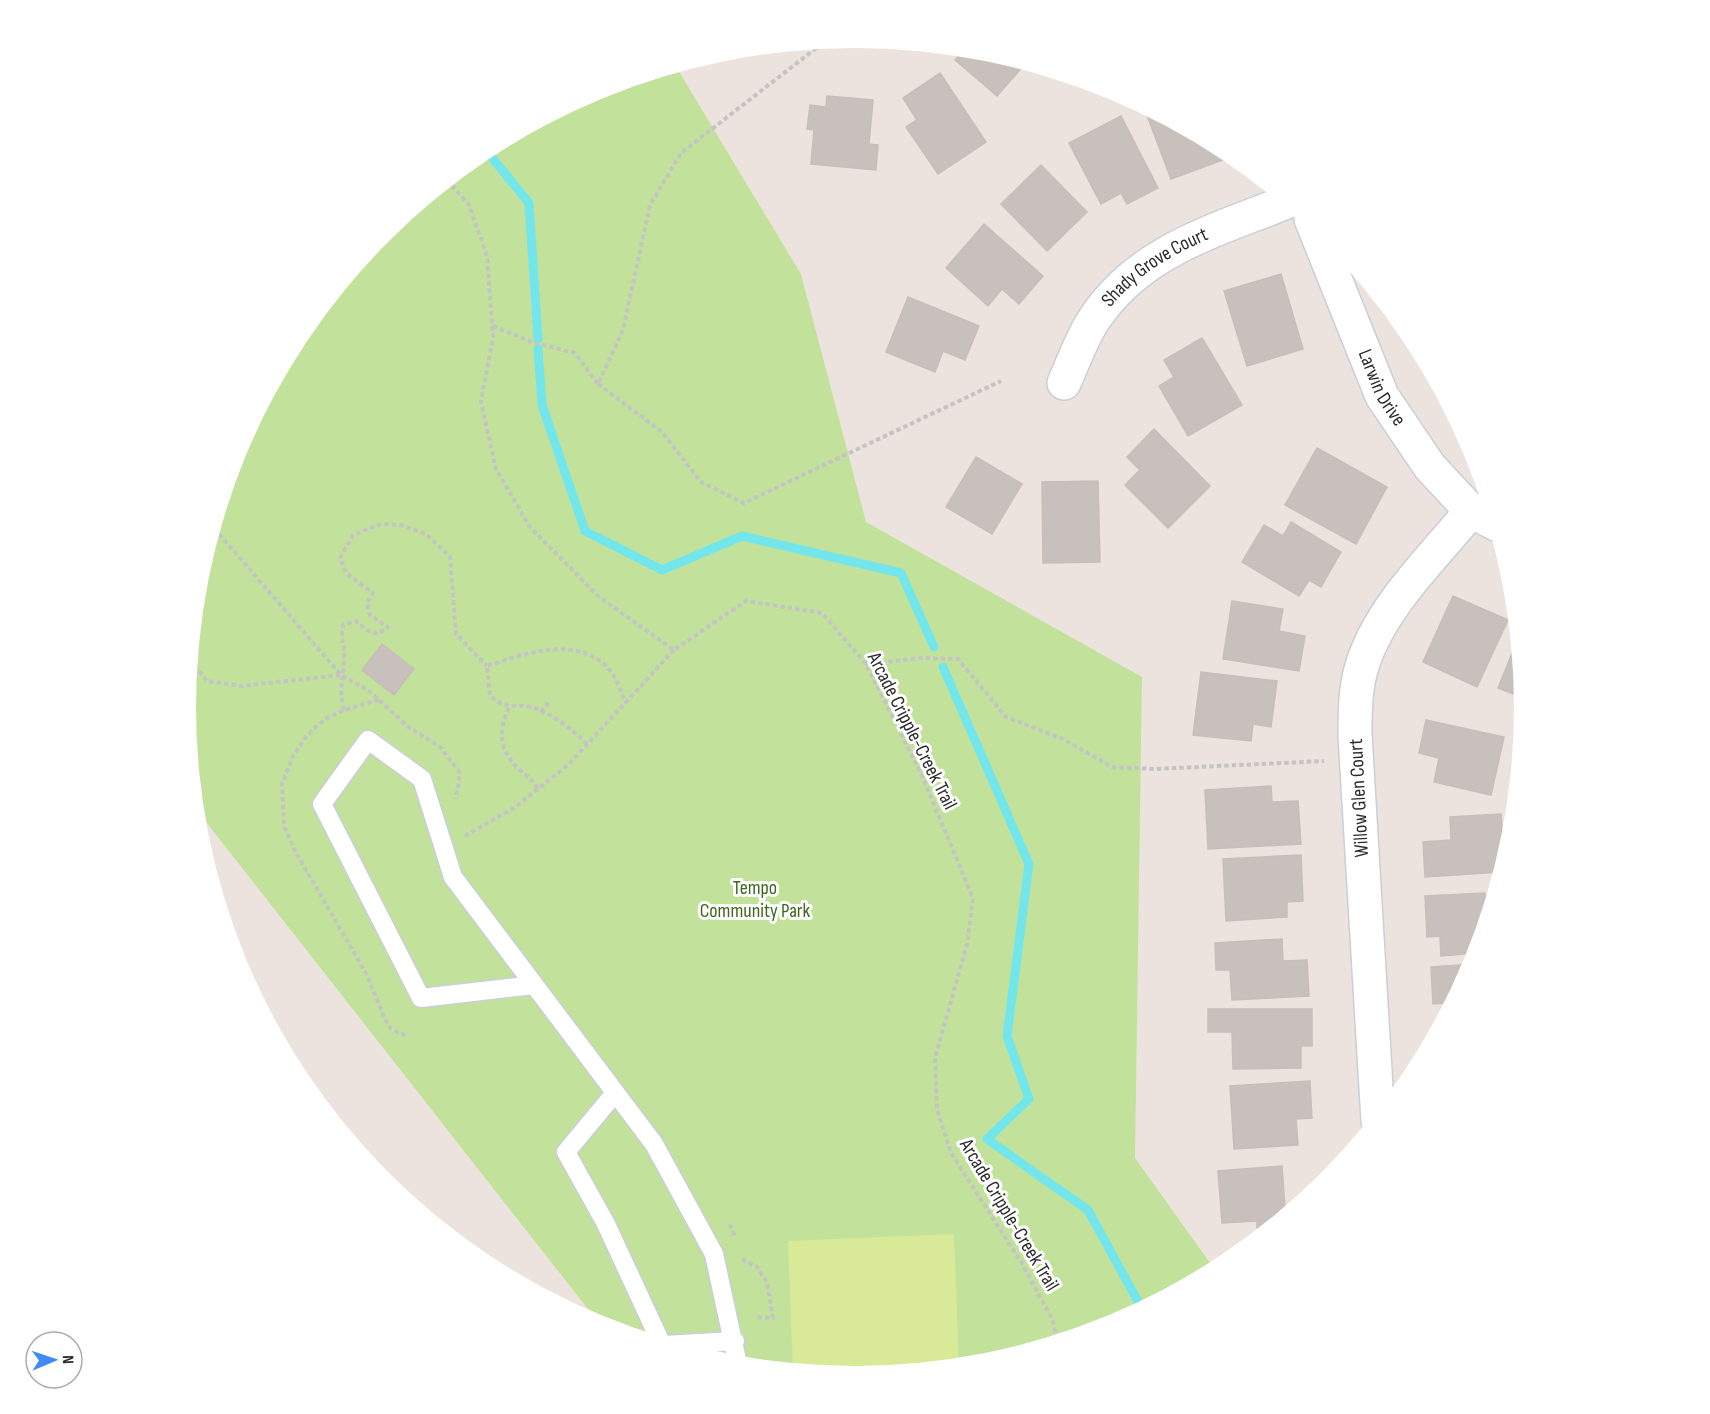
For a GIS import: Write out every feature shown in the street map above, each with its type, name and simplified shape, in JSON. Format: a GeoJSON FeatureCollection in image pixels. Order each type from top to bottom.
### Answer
{"type":"FeatureCollection","features":[{"type":"Feature","properties":{"kind":"street","name":"Shady Grove Court"},"geometry":{"type":"LineString","coordinates":[[1064,383],[1092,322],[1141,268],[1171,249],[1281,204]]}},
{"type":"Feature","properties":{"kind":"street","name":"Larwin Drive"},"geometry":{"type":"LineString","coordinates":[[1319,239],[1382,396],[1430,467],[1483,518]]}},
{"type":"Feature","properties":{"kind":"street","name":"Willow Glen Court"},"geometry":{"type":"LineString","coordinates":[[1377,1109],[1355,735],[1357,690],[1362,667],[1372,641],[1383,624],[1483,518]]}},
{"type":"Feature","properties":{"kind":"lane"},"geometry":{"type":"LineString","coordinates":[[534,985],[421,998],[322,804],[368,740],[422,779],[453,877],[654,1144],[714,1254],[737,1355]]}},
{"type":"Feature","properties":{"kind":"lane"},"geometry":{"type":"LineString","coordinates":[[615,1093],[566,1152],[606,1224],[659,1336]]}},
{"type":"Feature","properties":{"kind":"lane"},"geometry":{"type":"LineString","coordinates":[[684,1344],[735,1341]]}},
{"type":"Feature","properties":{"kind":"path"},"geometry":{"type":"LineString","coordinates":[[598,384],[623,330],[650,205],[681,153],[816,49]]}},
{"type":"Feature","properties":{"kind":"path"},"geometry":{"type":"LineString","coordinates":[[452,186],[470,205],[487,256],[493,326],[481,402],[496,469],[530,527],[599,597],[674,650]]}},
{"type":"Feature","properties":{"kind":"path"},"geometry":{"type":"LineString","coordinates":[[493,326],[542,345],[575,353],[598,384],[662,430],[701,482],[744,503],[1001,381]]}},
{"type":"Feature","properties":{"kind":"path"},"geometry":{"type":"LineString","coordinates":[[344,710],[339,689],[345,658],[341,635],[343,625],[356,621],[367,630],[378,634],[388,627],[370,615],[367,603],[373,593],[346,573],[340,558],[353,535],[381,524],[400,525],[426,534],[450,557],[456,634],[487,666],[490,696],[509,707],[531,707],[575,731],[587,744]]}},
{"type":"Feature","properties":{"kind":"path"},"geometry":{"type":"LineString","coordinates":[[219,534],[340,675],[369,691],[407,726],[440,747],[460,773]]}},
{"type":"Feature","properties":{"kind":"path","name":"Arcade Cripple-Creek Trail"},"geometry":{"type":"LineString","coordinates":[[465,837],[538,790],[568,765],[674,650],[746,601],[822,613],[866,664],[922,776],[973,898],[967,944],[935,1058],[937,1110],[951,1153],[1023,1266],[1052,1318],[1056,1334]]}},
{"type":"Feature","properties":{"kind":"path"},"geometry":{"type":"LineString","coordinates":[[487,666],[525,653],[570,649],[593,657],[612,674],[626,703]]}},
{"type":"Feature","properties":{"kind":"path"},"geometry":{"type":"LineString","coordinates":[[866,664],[923,658],[958,660],[1006,717],[1063,739],[1112,767],[1155,769],[1332,761]]}},
{"type":"Feature","properties":{"kind":"path"},"geometry":{"type":"LineString","coordinates":[[197,668],[207,681],[241,686],[340,675]]}},
{"type":"Feature","properties":{"kind":"path"},"geometry":{"type":"LineString","coordinates":[[541,712],[549,702]]}},
{"type":"Feature","properties":{"kind":"path"},"geometry":{"type":"LineString","coordinates":[[509,707],[501,732],[505,754],[518,769],[533,780],[538,790]]}},
{"type":"Feature","properties":{"kind":"path"},"geometry":{"type":"LineString","coordinates":[[730,1224],[737,1242]]}},
{"type":"Feature","properties":{"kind":"path"},"geometry":{"type":"LineString","coordinates":[[740,1251],[743,1260],[757,1267],[767,1282],[773,1318],[755,1317]]}},
{"type":"Feature","properties":{"kind":"green space","name":"Tempo Community Park"},"geometry":{"type":"Polygon","coordinates":[[[679,72],[801,274],[866,522],[1142,677],[1135,1158],[1209,1262],[1146,1298],[1067,1331],[1026,1344],[984,1353],[898,1365],[812,1365],[726,1353],[684,1344],[643,1331],[588,1309],[207,823],[197,750],[197,664],[209,578],[218,536],[246,455],[284,377],[332,306],[389,241],[454,184],[489,159],[526,136],[603,98],[679,72]]]}},
{"type":"Feature","properties":{"kind":"green space"},"geometry":{"type":"Polygon","coordinates":[[[954,1234],[959,1357],[898,1365],[855,1366],[793,1363],[788,1241],[954,1234]]]}},
{"type":"Feature","properties":{"kind":"building"},"geometry":{"type":"Polygon","coordinates":[[[958,57],[1021,69],[997,96],[955,60],[958,57]]]}},
{"type":"Feature","properties":{"kind":"building"},"geometry":{"type":"Polygon","coordinates":[[[940,73],[986,142],[938,174],[906,127],[917,120],[903,98],[940,73]]]}},
{"type":"Feature","properties":{"kind":"building"},"geometry":{"type":"Polygon","coordinates":[[[827,96],[873,100],[869,144],[878,145],[876,170],[811,164],[814,130],[807,129],[810,105],[826,107],[827,96]]]}},
{"type":"Feature","properties":{"kind":"building"},"geometry":{"type":"Polygon","coordinates":[[[1121,116],[1158,188],[1127,204],[1121,193],[1101,204],[1069,143],[1121,116]]]}},
{"type":"Feature","properties":{"kind":"building"},"geometry":{"type":"Polygon","coordinates":[[[1148,117],[1222,160],[1171,179],[1148,117]]]}},
{"type":"Feature","properties":{"kind":"building"},"geometry":{"type":"Polygon","coordinates":[[[1041,165],[1087,212],[1047,251],[1001,204],[1041,165]]]}},
{"type":"Feature","properties":{"kind":"building"},"geometry":{"type":"Polygon","coordinates":[[[984,224],[1043,276],[1019,304],[1002,289],[988,306],[946,268],[984,224]]]}},
{"type":"Feature","properties":{"kind":"building"},"geometry":{"type":"Polygon","coordinates":[[[1281,274],[1303,349],[1247,366],[1224,291],[1281,274]]]}},
{"type":"Feature","properties":{"kind":"building"},"geometry":{"type":"Polygon","coordinates":[[[908,297],[979,326],[965,360],[943,351],[935,372],[886,352],[908,297]]]}},
{"type":"Feature","properties":{"kind":"building"},"geometry":{"type":"Polygon","coordinates":[[[1202,338],[1242,405],[1188,436],[1159,386],[1174,377],[1164,360],[1202,338]]]}},
{"type":"Feature","properties":{"kind":"building"},"geometry":{"type":"Polygon","coordinates":[[[1154,429],[1210,486],[1168,528],[1125,485],[1140,470],[1127,457],[1154,429]]]}},
{"type":"Feature","properties":{"kind":"building"},"geometry":{"type":"Polygon","coordinates":[[[1317,448],[1387,487],[1356,544],[1285,505],[1317,448]]]}},
{"type":"Feature","properties":{"kind":"building"},"geometry":{"type":"Polygon","coordinates":[[[976,457],[1022,484],[992,534],[946,507],[976,457]]]}},
{"type":"Feature","properties":{"kind":"building"},"geometry":{"type":"Polygon","coordinates":[[[1098,481],[1100,562],[1043,563],[1042,482],[1098,481]]]}},
{"type":"Feature","properties":{"kind":"building"},"geometry":{"type":"Polygon","coordinates":[[[1291,522],[1341,552],[1321,587],[1309,580],[1299,596],[1242,562],[1264,525],[1283,536],[1291,522]]]}},
{"type":"Feature","properties":{"kind":"building"},"geometry":{"type":"Polygon","coordinates":[[[1453,596],[1508,620],[1477,687],[1423,662],[1453,596]]]}},
{"type":"Feature","properties":{"kind":"building"},"geometry":{"type":"Polygon","coordinates":[[[1232,601],[1283,609],[1279,631],[1305,636],[1299,671],[1223,659],[1232,601]]]}},
{"type":"Feature","properties":{"kind":"building"},"geometry":{"type":"Polygon","coordinates":[[[382,644],[414,669],[394,695],[362,670],[382,644]]]}},
{"type":"Feature","properties":{"kind":"building"},"geometry":{"type":"Polygon","coordinates":[[[1512,654],[1514,694],[1498,688],[1512,654]]]}},
{"type":"Feature","properties":{"kind":"building"},"geometry":{"type":"Polygon","coordinates":[[[1201,672],[1277,681],[1271,727],[1253,724],[1251,741],[1193,735],[1201,672]]]}},
{"type":"Feature","properties":{"kind":"building"},"geometry":{"type":"Polygon","coordinates":[[[1426,720],[1504,737],[1491,795],[1434,782],[1439,758],[1419,753],[1426,720]]]}},
{"type":"Feature","properties":{"kind":"building"},"geometry":{"type":"Polygon","coordinates":[[[1271,786],[1272,802],[1298,801],[1301,844],[1208,849],[1205,790],[1271,786]]]}},
{"type":"Feature","properties":{"kind":"building"},"geometry":{"type":"Polygon","coordinates":[[[1501,814],[1502,830],[1493,873],[1425,877],[1423,842],[1451,840],[1450,817],[1501,814]]]}},
{"type":"Feature","properties":{"kind":"building"},"geometry":{"type":"Polygon","coordinates":[[[1301,855],[1303,901],[1287,902],[1287,917],[1226,921],[1223,859],[1301,855]]]}},
{"type":"Feature","properties":{"kind":"building"},"geometry":{"type":"Polygon","coordinates":[[[1485,893],[1486,898],[1466,954],[1441,956],[1440,936],[1427,937],[1425,896],[1485,893]]]}},
{"type":"Feature","properties":{"kind":"building"},"geometry":{"type":"Polygon","coordinates":[[[1282,939],[1283,961],[1307,960],[1309,996],[1232,1000],[1230,970],[1216,970],[1215,943],[1282,939]]]}},
{"type":"Feature","properties":{"kind":"building"},"geometry":{"type":"Polygon","coordinates":[[[1461,965],[1443,1003],[1433,1004],[1431,967],[1461,965]]]}},
{"type":"Feature","properties":{"kind":"building"},"geometry":{"type":"Polygon","coordinates":[[[1208,1009],[1312,1009],[1312,1046],[1301,1046],[1301,1068],[1233,1069],[1232,1032],[1208,1032],[1208,1009]]]}},
{"type":"Feature","properties":{"kind":"building"},"geometry":{"type":"Polygon","coordinates":[[[1310,1081],[1312,1118],[1296,1119],[1298,1145],[1234,1149],[1230,1086],[1310,1081]]]}},
{"type":"Feature","properties":{"kind":"building"},"geometry":{"type":"Polygon","coordinates":[[[1282,1166],[1285,1206],[1259,1228],[1257,1221],[1222,1223],[1218,1171],[1282,1166]]]}},
{"type":"Feature","properties":{"kind":"waterway"},"geometry":{"type":"LineString","coordinates":[[492,157],[529,203],[538,339]]}},
{"type":"Feature","properties":{"kind":"waterway"},"geometry":{"type":"LineString","coordinates":[[538,349],[542,405],[585,531],[662,570],[742,536],[901,573],[934,647]]}},
{"type":"Feature","properties":{"kind":"waterway"},"geometry":{"type":"LineString","coordinates":[[943,667],[1029,864],[1007,1036],[1029,1099],[987,1139],[1088,1210],[1138,1302]]}}]}
